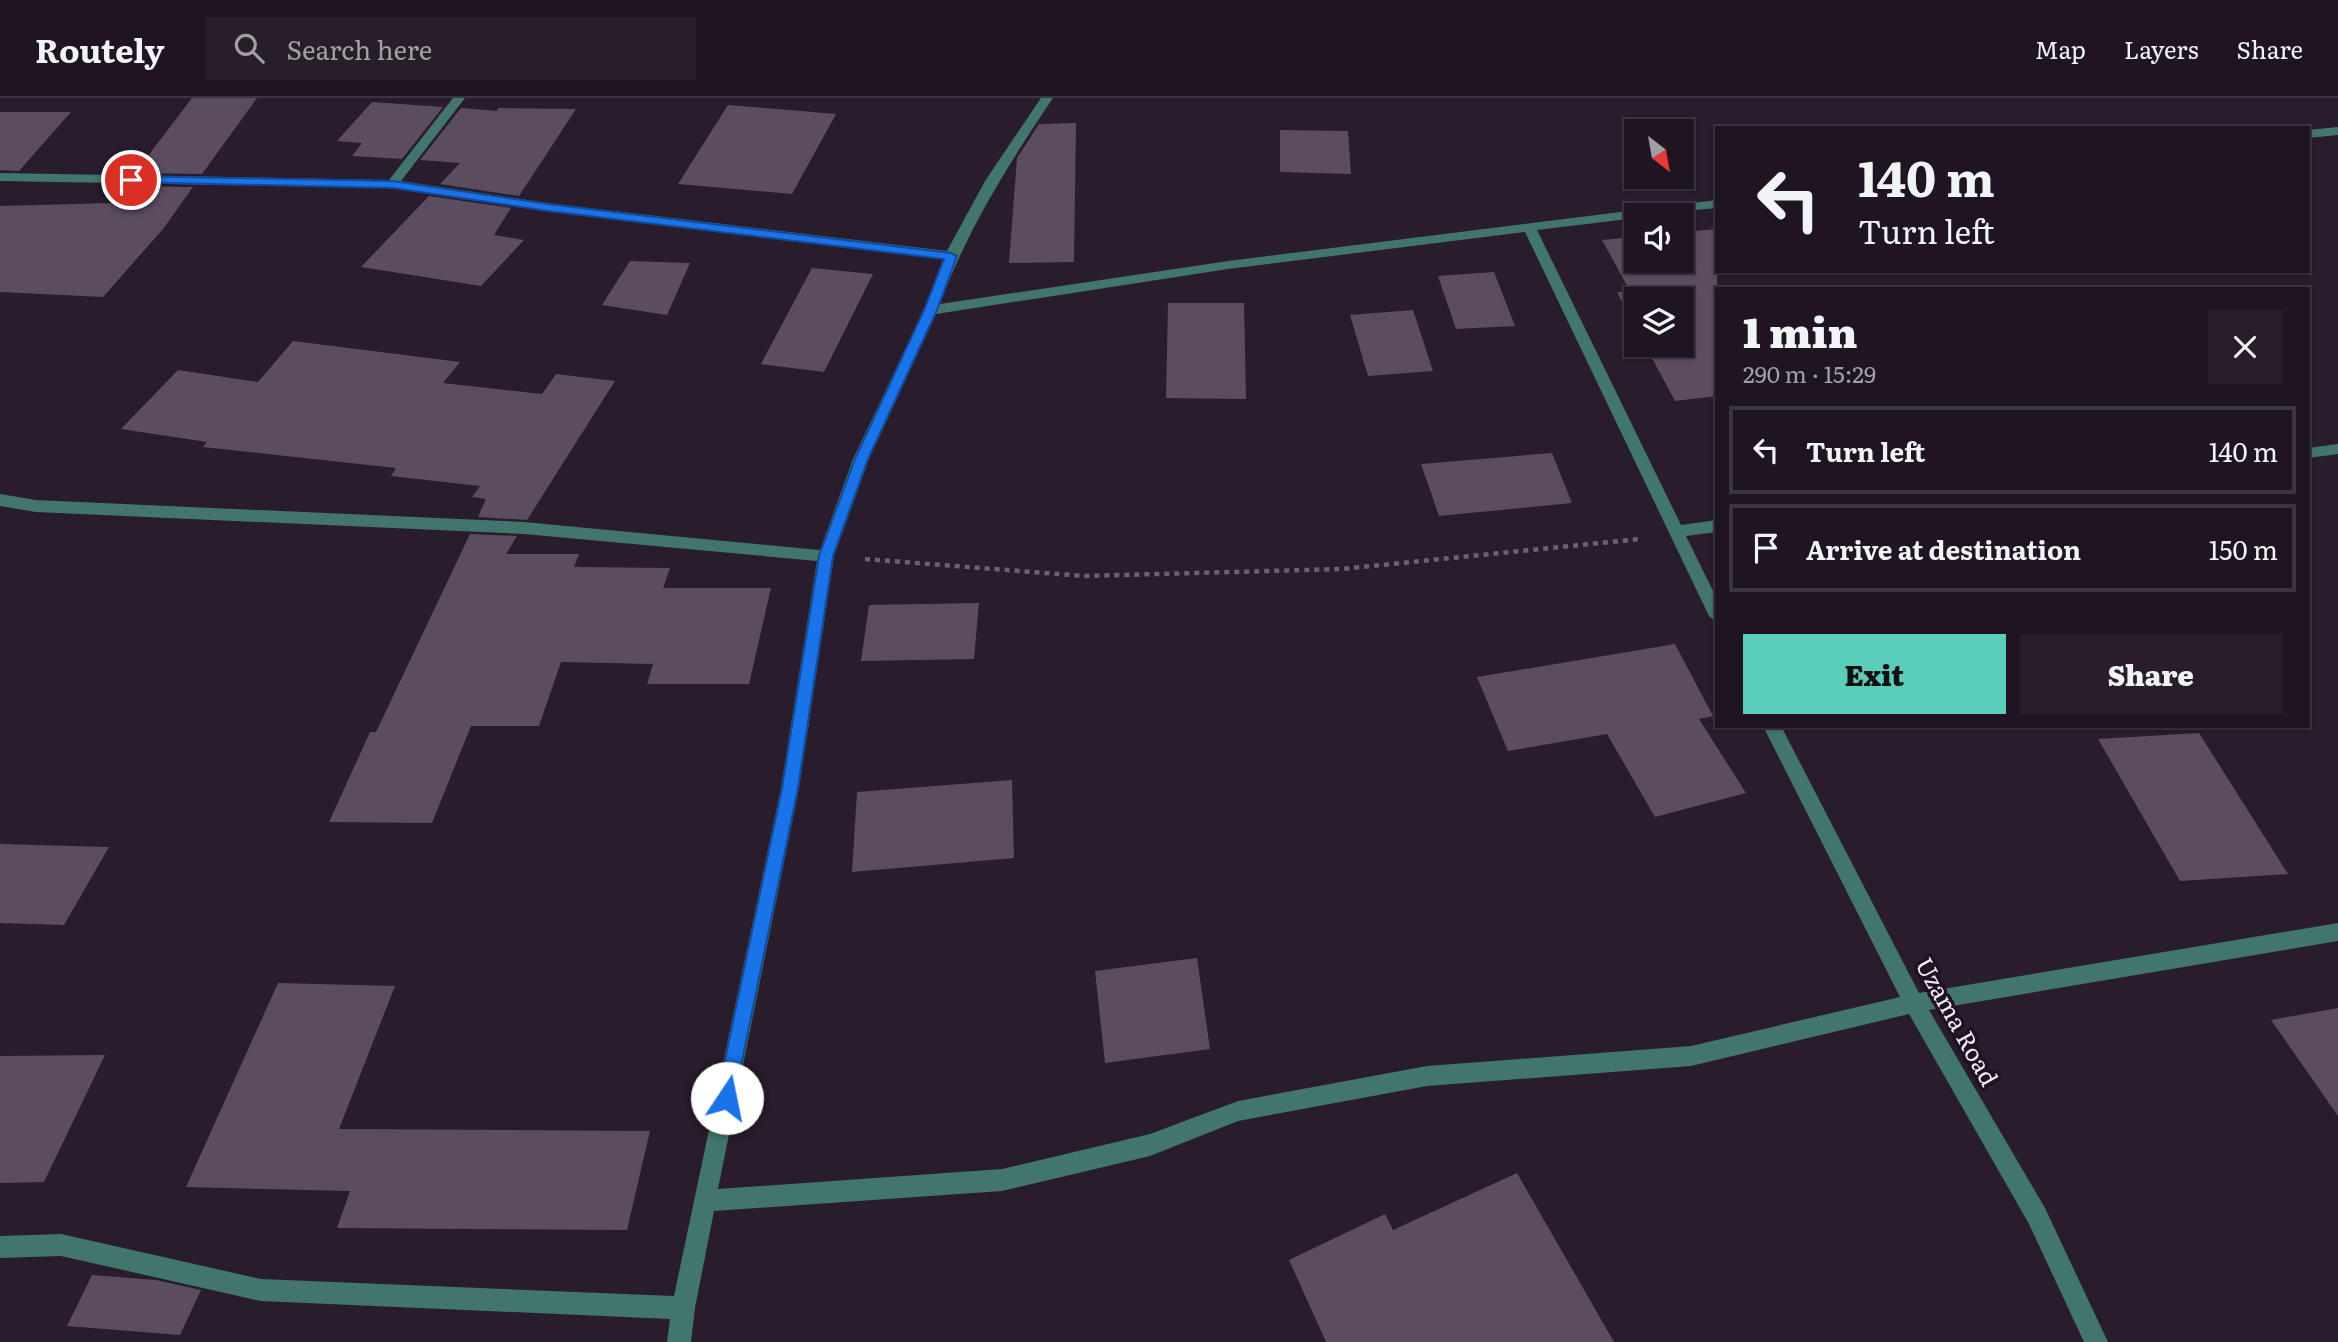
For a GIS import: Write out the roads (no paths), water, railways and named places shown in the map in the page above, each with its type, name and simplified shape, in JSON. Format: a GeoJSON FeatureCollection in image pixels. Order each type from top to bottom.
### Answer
{"type":"FeatureCollection","features":[{"type":"Feature","properties":{"kind":"street"},"geometry":{"type":"LineString","coordinates":[[393,184],[459,98]]}},
{"type":"Feature","properties":{"kind":"street"},"geometry":{"type":"LineString","coordinates":[[679,1342],[683,1308],[790,788],[826,556],[861,459],[931,310],[951,256],[992,181],[1046,98]]}},
{"type":"Feature","properties":{"kind":"street"},"geometry":{"type":"LineString","coordinates":[[2310,134],[2338,131]]}},
{"type":"Feature","properties":{"kind":"street"},"geometry":{"type":"LineString","coordinates":[[0,177],[393,184],[548,207],[951,256]]}},
{"type":"Feature","properties":{"kind":"street"},"geometry":{"type":"LineString","coordinates":[[931,310],[1228,265],[1715,204]]}},
{"type":"Feature","properties":{"kind":"street"},"geometry":{"type":"LineString","coordinates":[[1530,229],[1715,612]]}},
{"type":"Feature","properties":{"kind":"street"},"geometry":{"type":"LineString","coordinates":[[2310,453],[2338,449]]}},
{"type":"Feature","properties":{"kind":"street"},"geometry":{"type":"LineString","coordinates":[[0,500],[36,506],[523,528],[826,556]]}},
{"type":"Feature","properties":{"kind":"street"},"geometry":{"type":"LineString","coordinates":[[1676,531],[1715,526]]}},
{"type":"Feature","properties":{"kind":"street","name":"Uzama Road"},"geometry":{"type":"LineString","coordinates":[[1773,728],[1914,1003],[2037,1216],[2096,1342]]}},
{"type":"Feature","properties":{"kind":"street"},"geometry":{"type":"LineString","coordinates":[[705,1201],[1002,1180],[1150,1144],[1238,1111],[1427,1076],[1691,1056],[1914,1003],[2338,932]]}},
{"type":"Feature","properties":{"kind":"street"},"geometry":{"type":"LineString","coordinates":[[0,1247],[61,1245],[261,1290],[683,1308]]}}]}
